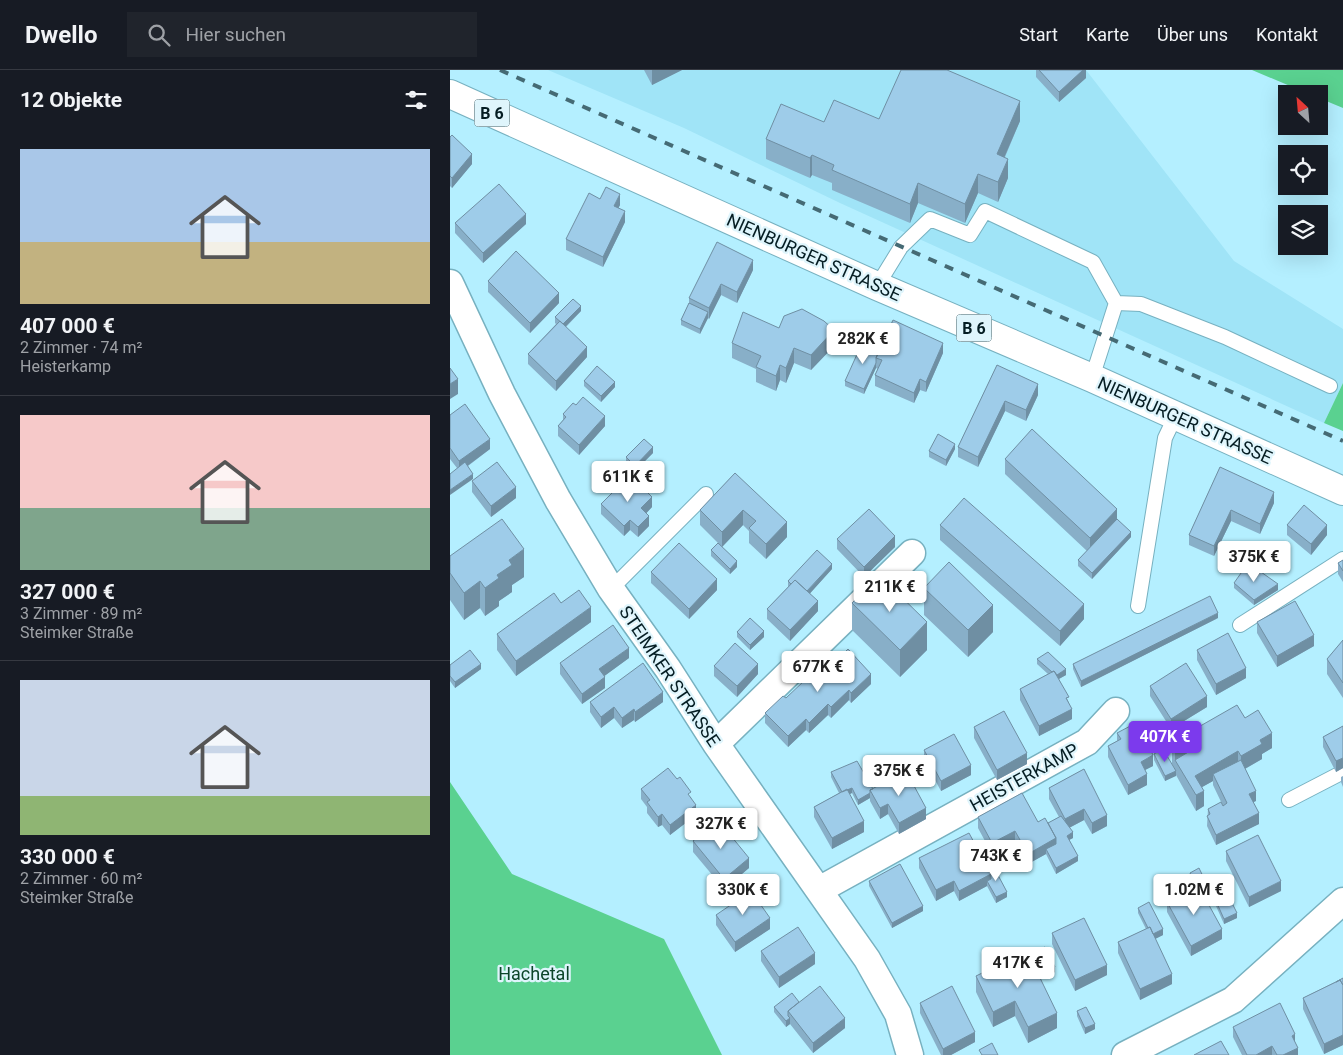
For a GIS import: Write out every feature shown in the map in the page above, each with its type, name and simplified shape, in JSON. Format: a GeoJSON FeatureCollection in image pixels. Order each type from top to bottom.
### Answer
{"type":"FeatureCollection","features":[{"type":"Feature","properties":{"kind":"main road","name":"NIENBURGER STRASSE"},"geometry":{"type":"LineString","coordinates":[[450,94],[877,286],[1341,488]]}},
{"type":"Feature","properties":{"kind":"street","name":"STEIMKER STRASSE"},"geometry":{"type":"LineString","coordinates":[[450,283],[457,316],[502,394],[536,460],[611,589],[668,669],[716,744],[872,967],[898,1014],[910,1055]]}},
{"type":"Feature","properties":{"kind":"street"},"geometry":{"type":"LineString","coordinates":[[716,744],[912,553]]}},
{"type":"Feature","properties":{"kind":"street","name":"HEISTERKAMP"},"geometry":{"type":"LineString","coordinates":[[819,890],[1087,742],[1116,711]]}},
{"type":"Feature","properties":{"kind":"street"},"geometry":{"type":"LineString","coordinates":[[1125,1055],[1233,1000],[1343,901]]}},
{"type":"Feature","properties":{"kind":"lane"},"geometry":{"type":"LineString","coordinates":[[877,286],[901,248],[930,219],[970,235],[985,211],[1094,262],[1116,303],[1092,378]]}},
{"type":"Feature","properties":{"kind":"lane"},"geometry":{"type":"LineString","coordinates":[[1116,303],[1141,304],[1150,307],[1225,337],[1330,386]]}},
{"type":"Feature","properties":{"kind":"lane"},"geometry":{"type":"LineString","coordinates":[[1138,606],[1166,438],[1176,416]]}},
{"type":"Feature","properties":{"kind":"lane"},"geometry":{"type":"LineString","coordinates":[[611,589],[706,494]]}},
{"type":"Feature","properties":{"kind":"lane"},"geometry":{"type":"LineString","coordinates":[[1240,625],[1343,558]]}},
{"type":"Feature","properties":{"kind":"lane"},"geometry":{"type":"LineString","coordinates":[[1289,800],[1343,772]]}},
{"type":"Feature","properties":{"kind":"shaded area"},"geometry":{"type":"Polygon","coordinates":[[[548,70],[1086,70],[1234,261],[1343,329],[1343,383],[1324,423],[840,203],[684,128],[548,70]]]}},
{"type":"Feature","properties":{"kind":"green space"},"geometry":{"type":"Polygon","coordinates":[[[1252,70],[1343,70],[1343,108],[1328,102],[1328,85],[1288,85],[1252,70]]]}},
{"type":"Feature","properties":{"kind":"green space"},"geometry":{"type":"Polygon","coordinates":[[[1343,383],[1343,431],[1324,423],[1343,383]]]}},
{"type":"Feature","properties":{"kind":"green space","name":"Hachetal"},"geometry":{"type":"Polygon","coordinates":[[[450,782],[512,874],[664,939],[722,1055],[450,1055],[450,782]]]}},
{"type":"Feature","properties":{"kind":"building"},"geometry":{"type":"Polygon","coordinates":[[[901,70],[947,70],[1020,101],[997,154],[1008,159],[998,182],[978,174],[965,204],[918,183],[910,204],[832,170],[834,165],[812,155],[810,158],[766,139],[781,104],[824,122],[834,100],[879,119],[901,70]]]}},
{"type":"Feature","properties":{"kind":"building"},"geometry":{"type":"Polygon","coordinates":[[[1039,70],[1083,70],[1059,92],[1039,70]]]}},
{"type":"Feature","properties":{"kind":"building"},"geometry":{"type":"Polygon","coordinates":[[[452,135],[472,154],[452,178],[450,176],[450,137],[452,135]]]}},
{"type":"Feature","properties":{"kind":"building"},"geometry":{"type":"Polygon","coordinates":[[[499,184],[526,214],[483,253],[455,223],[499,184]]]}},
{"type":"Feature","properties":{"kind":"building"},"geometry":{"type":"Polygon","coordinates":[[[606,187],[620,194],[614,206],[625,211],[603,257],[566,239],[589,193],[600,199],[606,187]]]}},
{"type":"Feature","properties":{"kind":"building"},"geometry":{"type":"Polygon","coordinates":[[[717,242],[753,260],[737,292],[721,284],[709,308],[689,298],[717,242]]]}},
{"type":"Feature","properties":{"kind":"building"},"geometry":{"type":"Polygon","coordinates":[[[516,251],[559,293],[530,323],[488,281],[516,251]]]}},
{"type":"Feature","properties":{"kind":"building"},"geometry":{"type":"Polygon","coordinates":[[[573,299],[581,306],[563,324],[555,317],[573,299]]]}},
{"type":"Feature","properties":{"kind":"building"},"geometry":{"type":"Polygon","coordinates":[[[689,303],[708,312],[700,329],[681,320],[689,303]]]}},
{"type":"Feature","properties":{"kind":"building"},"geometry":{"type":"Polygon","coordinates":[[[802,309],[824,321],[834,330],[811,355],[794,348],[786,368],[780,365],[776,376],[756,367],[761,356],[732,343],[743,312],[779,328],[784,316],[802,309]]]}},
{"type":"Feature","properties":{"kind":"building"},"geometry":{"type":"Polygon","coordinates":[[[893,320],[943,343],[926,382],[920,379],[914,393],[875,375],[882,360],[876,358],[893,320]]]}},
{"type":"Feature","properties":{"kind":"building"},"geometry":{"type":"Polygon","coordinates":[[[560,321],[587,347],[556,381],[528,354],[560,321]]]}},
{"type":"Feature","properties":{"kind":"building"},"geometry":{"type":"Polygon","coordinates":[[[863,341],[880,349],[864,389],[845,381],[863,341]]]}},
{"type":"Feature","properties":{"kind":"building"},"geometry":{"type":"Polygon","coordinates":[[[997,365],[1038,384],[1026,410],[1005,401],[978,457],[958,447],[997,365]]]}},
{"type":"Feature","properties":{"kind":"building"},"geometry":{"type":"Polygon","coordinates":[[[597,366],[615,382],[601,396],[584,381],[597,366]]]}},
{"type":"Feature","properties":{"kind":"building"},"geometry":{"type":"Polygon","coordinates":[[[450,368],[458,379],[450,384],[450,368]]]}},
{"type":"Feature","properties":{"kind":"building"},"geometry":{"type":"Polygon","coordinates":[[[583,397],[605,416],[579,445],[558,426],[566,417],[563,414],[573,403],[576,405],[583,397]]]}},
{"type":"Feature","properties":{"kind":"building"},"geometry":{"type":"Polygon","coordinates":[[[465,404],[490,439],[459,461],[450,448],[450,415],[465,404]]]}},
{"type":"Feature","properties":{"kind":"building"},"geometry":{"type":"Polygon","coordinates":[[[1032,429],[1117,509],[1090,538],[1005,459],[1032,429]]]}},
{"type":"Feature","properties":{"kind":"building"},"geometry":{"type":"Polygon","coordinates":[[[938,434],[955,444],[946,460],[929,451],[938,434]]]}},
{"type":"Feature","properties":{"kind":"building"},"geometry":{"type":"Polygon","coordinates":[[[644,439],[653,447],[635,466],[626,457],[644,439]]]}},
{"type":"Feature","properties":{"kind":"building"},"geometry":{"type":"Polygon","coordinates":[[[465,462],[473,474],[450,490],[450,474],[465,462]]]}},
{"type":"Feature","properties":{"kind":"building"},"geometry":{"type":"Polygon","coordinates":[[[497,462],[516,487],[491,506],[472,481],[497,462]]]}},
{"type":"Feature","properties":{"kind":"building"},"geometry":{"type":"Polygon","coordinates":[[[1220,467],[1274,492],[1260,524],[1231,510],[1214,546],[1189,535],[1220,467]]]}},
{"type":"Feature","properties":{"kind":"building"},"geometry":{"type":"Polygon","coordinates":[[[735,473],[787,522],[766,544],[749,528],[756,521],[743,510],[722,532],[700,510],[735,473]]]}},
{"type":"Feature","properties":{"kind":"building"},"geometry":{"type":"Polygon","coordinates":[[[630,475],[652,497],[641,508],[649,516],[638,527],[630,520],[624,526],[601,504],[630,475]]]}},
{"type":"Feature","properties":{"kind":"building"},"geometry":{"type":"Polygon","coordinates":[[[964,498],[1084,604],[1060,631],[940,525],[964,498]]]}},
{"type":"Feature","properties":{"kind":"building"},"geometry":{"type":"Polygon","coordinates":[[[1304,505],[1327,525],[1311,544],[1287,525],[1304,505]]]}},
{"type":"Feature","properties":{"kind":"building"},"geometry":{"type":"Polygon","coordinates":[[[869,509],[895,536],[864,567],[837,539],[869,509]]]}},
{"type":"Feature","properties":{"kind":"building"},"geometry":{"type":"Polygon","coordinates":[[[502,519],[524,549],[509,560],[512,565],[497,575],[499,578],[485,588],[480,581],[464,593],[450,573],[450,556],[502,519]]]}},
{"type":"Feature","properties":{"kind":"building"},"geometry":{"type":"Polygon","coordinates":[[[1117,519],[1131,532],[1092,573],[1078,560],[1117,519]]]}},
{"type":"Feature","properties":{"kind":"building"},"geometry":{"type":"Polygon","coordinates":[[[679,543],[717,579],[689,609],[651,572],[679,543]]]}},
{"type":"Feature","properties":{"kind":"building"},"geometry":{"type":"Polygon","coordinates":[[[718,543],[737,561],[730,569],[711,550],[718,543]]]}},
{"type":"Feature","properties":{"kind":"building"},"geometry":{"type":"Polygon","coordinates":[[[817,550],[832,564],[807,591],[795,580],[791,584],[788,581],[817,550]]]}},
{"type":"Feature","properties":{"kind":"building"},"geometry":{"type":"Polygon","coordinates":[[[1343,560],[1343,571],[1338,563],[1343,560]]]}},
{"type":"Feature","properties":{"kind":"building"},"geometry":{"type":"Polygon","coordinates":[[[949,562],[993,605],[968,630],[924,588],[949,562]]]}},
{"type":"Feature","properties":{"kind":"building"},"geometry":{"type":"Polygon","coordinates":[[[1246,566],[1258,575],[1261,572],[1278,584],[1254,600],[1234,583],[1246,566]]]}},
{"type":"Feature","properties":{"kind":"building"},"geometry":{"type":"Polygon","coordinates":[[[879,575],[927,622],[900,650],[852,603],[879,575]]]}},
{"type":"Feature","properties":{"kind":"building"},"geometry":{"type":"Polygon","coordinates":[[[795,580],[818,601],[790,630],[767,609],[795,580]]]}},
{"type":"Feature","properties":{"kind":"building"},"geometry":{"type":"Polygon","coordinates":[[[579,590],[591,607],[516,661],[497,634],[554,593],[561,603],[579,590]]]}},
{"type":"Feature","properties":{"kind":"building"},"geometry":{"type":"Polygon","coordinates":[[[1210,596],[1218,613],[1081,681],[1073,664],[1210,596]]]}},
{"type":"Feature","properties":{"kind":"building"},"geometry":{"type":"Polygon","coordinates":[[[1295,601],[1314,635],[1277,656],[1257,622],[1295,601]]]}},
{"type":"Feature","properties":{"kind":"building"},"geometry":{"type":"Polygon","coordinates":[[[750,618],[764,631],[750,645],[737,632],[750,618]]]}},
{"type":"Feature","properties":{"kind":"building"},"geometry":{"type":"Polygon","coordinates":[[[613,625],[629,648],[599,669],[605,677],[582,694],[560,663],[613,625]]]}},
{"type":"Feature","properties":{"kind":"building"},"geometry":{"type":"Polygon","coordinates":[[[1228,633],[1246,668],[1216,684],[1197,650],[1228,633]]]}},
{"type":"Feature","properties":{"kind":"building"},"geometry":{"type":"Polygon","coordinates":[[[1343,640],[1343,683],[1327,659],[1343,640]]]}},
{"type":"Feature","properties":{"kind":"building"},"geometry":{"type":"Polygon","coordinates":[[[735,643],[758,664],[737,686],[714,666],[735,643]]]}},
{"type":"Feature","properties":{"kind":"building"},"geometry":{"type":"Polygon","coordinates":[[[848,649],[871,674],[851,693],[849,690],[831,707],[828,704],[809,723],[806,719],[788,736],[765,713],[783,696],[786,698],[805,680],[807,683],[825,666],[828,669],[848,649]]]}},
{"type":"Feature","properties":{"kind":"building"},"geometry":{"type":"Polygon","coordinates":[[[470,650],[481,664],[455,682],[450,676],[450,665],[470,650]]]}},
{"type":"Feature","properties":{"kind":"building"},"geometry":{"type":"Polygon","coordinates":[[[1048,652],[1066,669],[1057,675],[1037,659],[1048,652]]]}},
{"type":"Feature","properties":{"kind":"building"},"geometry":{"type":"Polygon","coordinates":[[[643,663],[663,692],[635,712],[634,709],[622,718],[614,707],[601,717],[590,702],[643,663]]]}},
{"type":"Feature","properties":{"kind":"building"},"geometry":{"type":"Polygon","coordinates":[[[1186,663],[1207,696],[1171,719],[1150,686],[1186,663]]]}},
{"type":"Feature","properties":{"kind":"building"},"geometry":{"type":"Polygon","coordinates":[[[1054,671],[1069,697],[1066,698],[1072,709],[1039,726],[1020,689],[1054,671]]]}},
{"type":"Feature","properties":{"kind":"building"},"geometry":{"type":"Polygon","coordinates":[[[1237,705],[1245,718],[1258,710],[1272,733],[1260,740],[1262,744],[1241,756],[1238,751],[1195,776],[1204,791],[1196,795],[1175,760],[1195,748],[1193,743],[1175,753],[1172,749],[1191,738],[1188,733],[1237,705]]]}},
{"type":"Feature","properties":{"kind":"building"},"geometry":{"type":"Polygon","coordinates":[[[1004,711],[1027,753],[997,770],[974,727],[1004,711]]]}},
{"type":"Feature","properties":{"kind":"building"},"geometry":{"type":"Polygon","coordinates":[[[1136,723],[1153,755],[1141,762],[1147,774],[1128,785],[1108,746],[1121,739],[1117,733],[1136,723]]]}},
{"type":"Feature","properties":{"kind":"building"},"geometry":{"type":"Polygon","coordinates":[[[1343,726],[1343,758],[1336,761],[1323,737],[1343,726]]]}},
{"type":"Feature","properties":{"kind":"building"},"geometry":{"type":"Polygon","coordinates":[[[954,734],[971,765],[941,781],[924,750],[954,734]]]}},
{"type":"Feature","properties":{"kind":"building"},"geometry":{"type":"Polygon","coordinates":[[[1163,749],[1176,771],[1165,776],[1154,754],[1163,749]]]}},
{"type":"Feature","properties":{"kind":"building"},"geometry":{"type":"Polygon","coordinates":[[[1241,760],[1256,791],[1249,794],[1259,813],[1216,835],[1207,816],[1210,814],[1208,809],[1221,802],[1223,806],[1227,803],[1213,774],[1241,760]]]}},
{"type":"Feature","properties":{"kind":"building"},"geometry":{"type":"Polygon","coordinates":[[[857,761],[873,789],[858,800],[852,788],[842,792],[831,772],[857,761]]]}},
{"type":"Feature","properties":{"kind":"building"},"geometry":{"type":"Polygon","coordinates":[[[668,768],[677,779],[680,777],[691,792],[688,794],[696,805],[670,825],[662,814],[658,817],[647,802],[650,800],[641,789],[668,768]]]}},
{"type":"Feature","properties":{"kind":"building"},"geometry":{"type":"Polygon","coordinates":[[[1084,769],[1107,815],[1092,823],[1084,809],[1065,819],[1049,788],[1084,769]]]}},
{"type":"Feature","properties":{"kind":"building"},"geometry":{"type":"Polygon","coordinates":[[[906,771],[926,808],[899,823],[888,804],[880,808],[870,790],[906,771]]]}},
{"type":"Feature","properties":{"kind":"building"},"geometry":{"type":"Polygon","coordinates":[[[847,789],[864,821],[832,838],[814,807],[847,789]]]}},
{"type":"Feature","properties":{"kind":"building"},"geometry":{"type":"Polygon","coordinates":[[[1022,793],[1038,822],[1045,818],[1056,838],[1028,854],[1015,831],[992,843],[978,817],[1022,793]]]}},
{"type":"Feature","properties":{"kind":"building"},"geometry":{"type":"Polygon","coordinates":[[[1061,816],[1073,832],[1067,836],[1078,856],[1056,868],[1046,849],[1056,844],[1056,838],[1048,823],[1061,816]]]}},
{"type":"Feature","properties":{"kind":"building"},"geometry":{"type":"Polygon","coordinates":[[[718,820],[749,858],[724,879],[693,841],[718,820]]]}},
{"type":"Feature","properties":{"kind":"building"},"geometry":{"type":"Polygon","coordinates":[[[969,833],[991,874],[959,891],[954,881],[936,890],[919,858],[969,833]]]}},
{"type":"Feature","properties":{"kind":"building"},"geometry":{"type":"Polygon","coordinates":[[[1258,835],[1281,881],[1249,897],[1226,851],[1258,835]]]}},
{"type":"Feature","properties":{"kind":"building"},"geometry":{"type":"Polygon","coordinates":[[[991,862],[1007,892],[996,897],[987,881],[991,879],[991,874],[986,865],[991,862]]]}},
{"type":"Feature","properties":{"kind":"building"},"geometry":{"type":"Polygon","coordinates":[[[900,864],[923,906],[892,923],[869,881],[900,864]]]}},
{"type":"Feature","properties":{"kind":"building"},"geometry":{"type":"Polygon","coordinates":[[[1199,868],[1209,889],[1202,892],[1198,885],[1196,886],[1190,873],[1199,868]]]}},
{"type":"Feature","properties":{"kind":"building"},"geometry":{"type":"Polygon","coordinates":[[[1198,885],[1222,929],[1191,946],[1167,902],[1198,885]]]}},
{"type":"Feature","properties":{"kind":"building"},"geometry":{"type":"Polygon","coordinates":[[[751,891],[770,918],[735,942],[716,915],[751,891]]]}},
{"type":"Feature","properties":{"kind":"building"},"geometry":{"type":"Polygon","coordinates":[[[1228,895],[1237,913],[1224,919],[1216,901],[1228,895]]]}},
{"type":"Feature","properties":{"kind":"building"},"geometry":{"type":"Polygon","coordinates":[[[1149,902],[1163,929],[1153,934],[1138,908],[1149,902]]]}},
{"type":"Feature","properties":{"kind":"building"},"geometry":{"type":"Polygon","coordinates":[[[1084,918],[1107,965],[1075,980],[1052,933],[1084,918]]]}},
{"type":"Feature","properties":{"kind":"building"},"geometry":{"type":"Polygon","coordinates":[[[798,927],[815,953],[779,977],[761,951],[798,927]]]}},
{"type":"Feature","properties":{"kind":"building"},"geometry":{"type":"Polygon","coordinates":[[[1150,927],[1172,974],[1140,989],[1118,942],[1150,927]]]}},
{"type":"Feature","properties":{"kind":"building"},"geometry":{"type":"Polygon","coordinates":[[[1045,947],[1055,967],[1039,975],[1029,954],[1045,947]]]}},
{"type":"Feature","properties":{"kind":"building"},"geometry":{"type":"Polygon","coordinates":[[[1027,951],[1057,1013],[1028,1027],[1015,1001],[993,1012],[976,976],[1027,951]]]}},
{"type":"Feature","properties":{"kind":"building"},"geometry":{"type":"Polygon","coordinates":[[[1340,980],[1343,985],[1343,1035],[1324,1044],[1303,998],[1340,980]]]}},
{"type":"Feature","properties":{"kind":"building"},"geometry":{"type":"Polygon","coordinates":[[[820,986],[845,1018],[813,1043],[788,1011],[820,986]]]}},
{"type":"Feature","properties":{"kind":"building"},"geometry":{"type":"Polygon","coordinates":[[[952,986],[975,1032],[943,1049],[920,1003],[952,986]]]}},
{"type":"Feature","properties":{"kind":"building"},"geometry":{"type":"Polygon","coordinates":[[[792,993],[799,1002],[788,1011],[790,1018],[786,1021],[774,1007],[792,993]]]}},
{"type":"Feature","properties":{"kind":"building"},"geometry":{"type":"Polygon","coordinates":[[[1280,1003],[1295,1034],[1292,1036],[1298,1048],[1283,1055],[1277,1055],[1272,1046],[1256,1055],[1247,1055],[1233,1027],[1280,1003]]]}},
{"type":"Feature","properties":{"kind":"building"},"geometry":{"type":"Polygon","coordinates":[[[1086,1007],[1095,1024],[1085,1028],[1077,1011],[1086,1007]]]}},
{"type":"Feature","properties":{"kind":"building"},"geometry":{"type":"Polygon","coordinates":[[[1221,1041],[1229,1055],[1194,1055],[1221,1041]]]}},
{"type":"Feature","properties":{"kind":"building"},"geometry":{"type":"Polygon","coordinates":[[[992,1043],[998,1055],[982,1055],[979,1050],[992,1043]]]}},
{"type":"Feature","properties":{"kind":"railway"},"geometry":{"type":"LineString","coordinates":[[500,70],[1343,441]]}}]}
